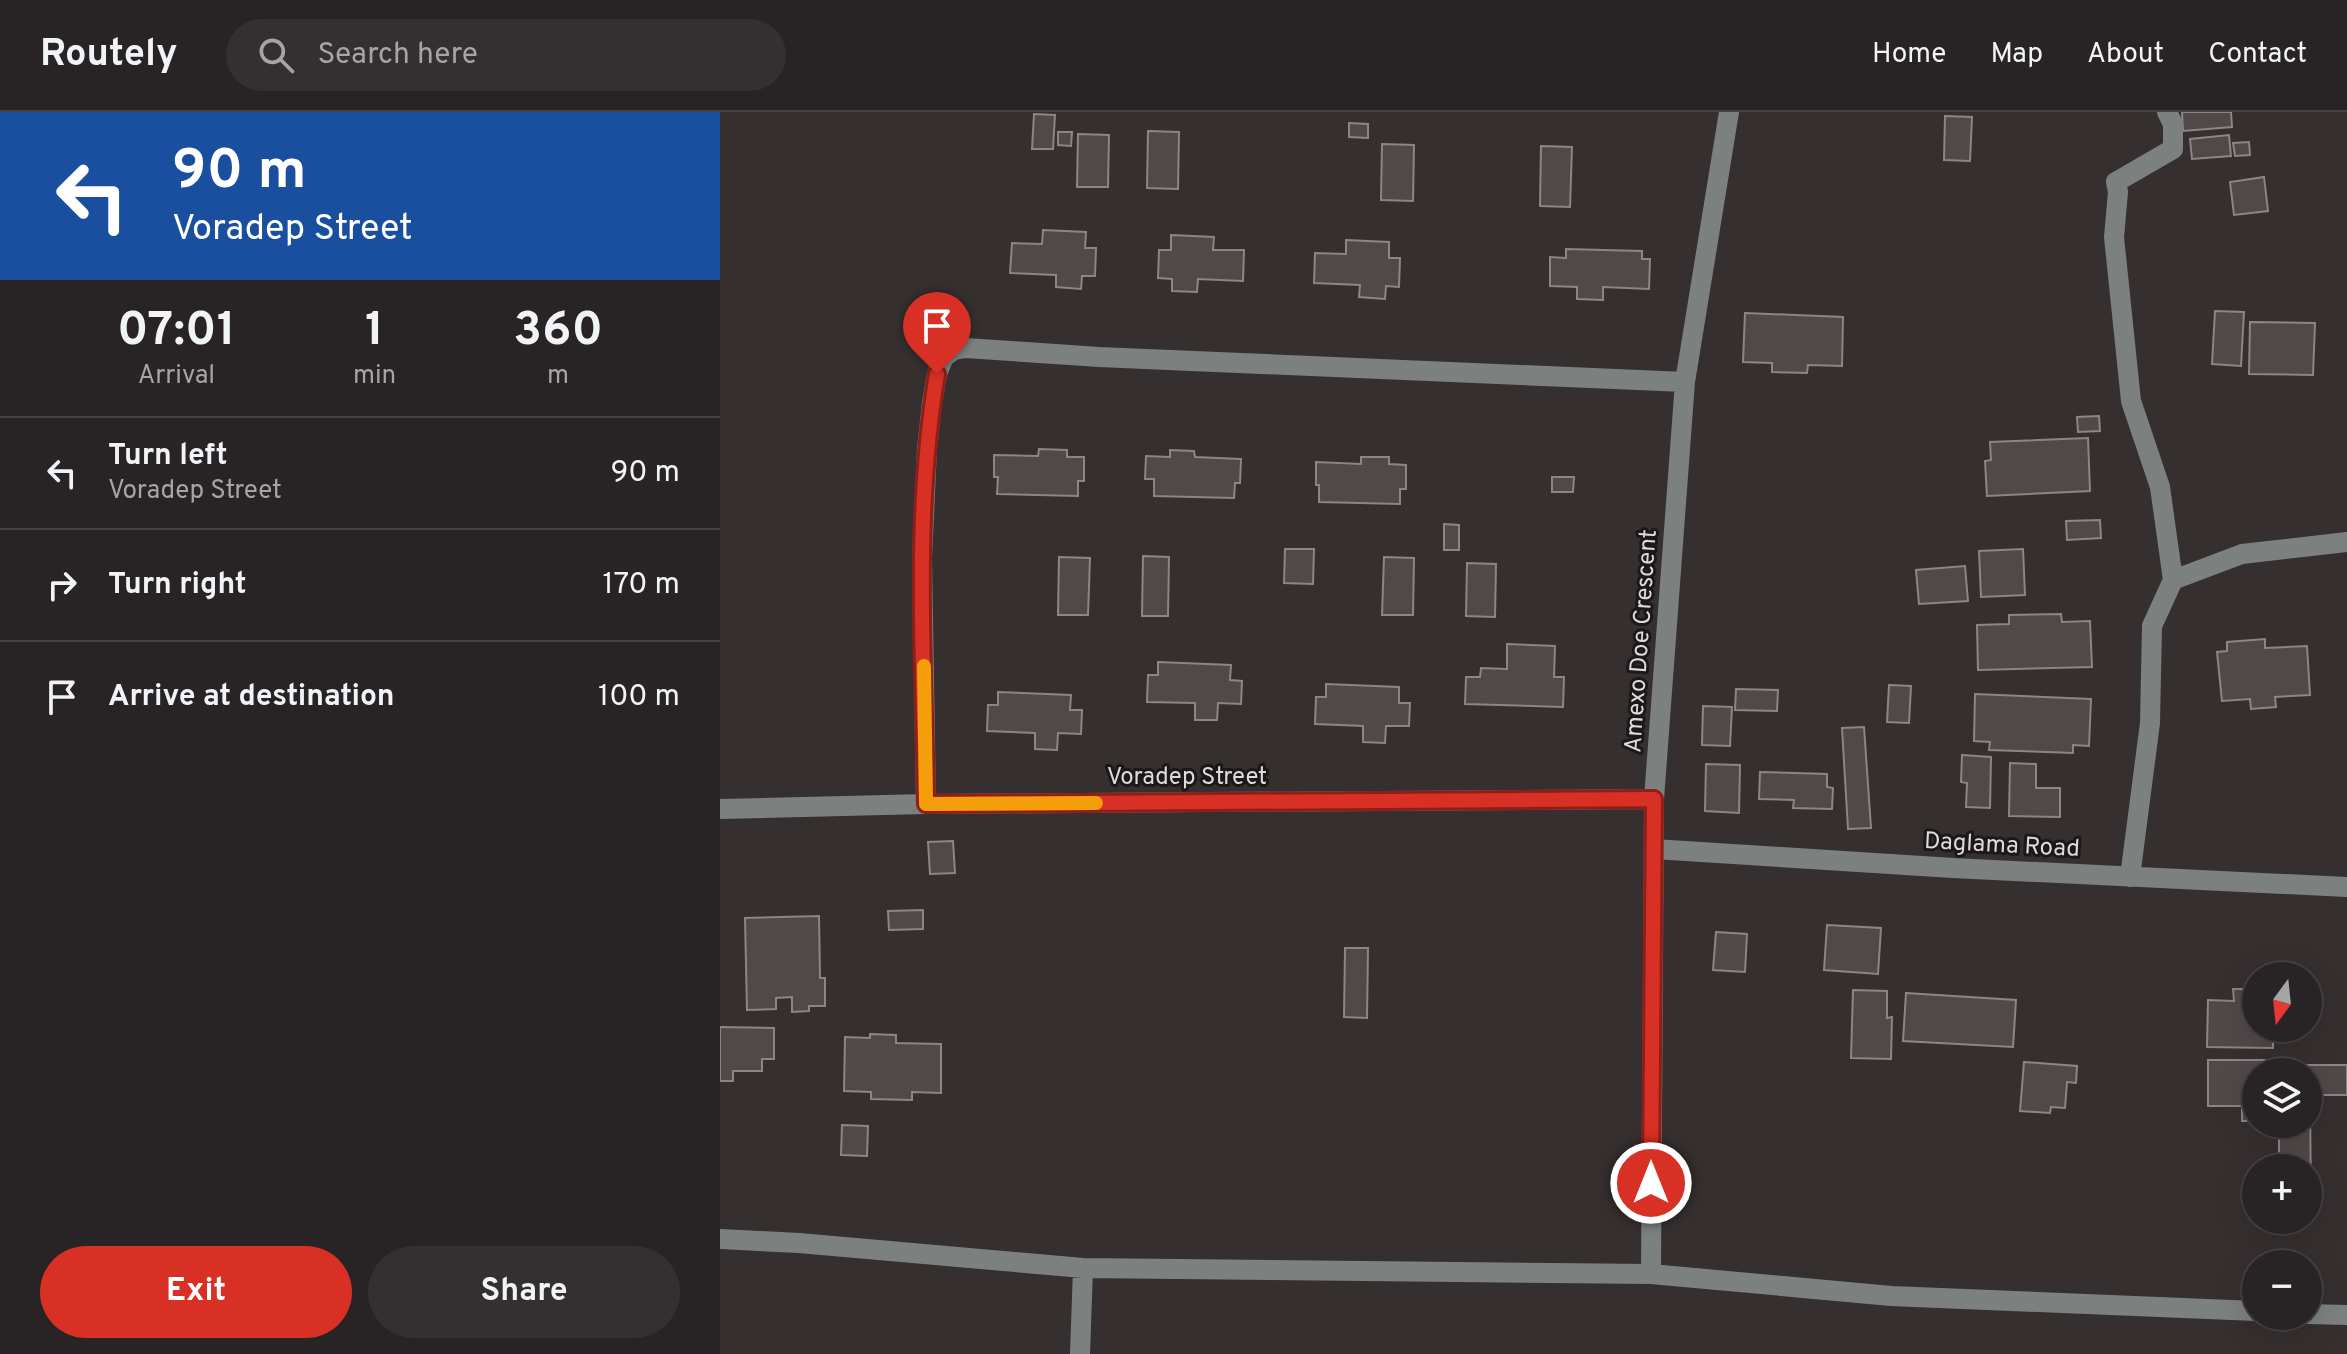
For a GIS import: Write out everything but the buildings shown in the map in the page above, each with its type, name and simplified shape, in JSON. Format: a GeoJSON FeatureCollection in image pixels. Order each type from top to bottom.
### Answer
{"type":"FeatureCollection","features":[{"type":"Feature","properties":{"kind":"street","name":"Amexo Doe Crescent"},"geometry":{"type":"LineString","coordinates":[[1651,1274],[1654,799],[1685,382],[1729,112]]}},
{"type":"Feature","properties":{"kind":"street"},"geometry":{"type":"LineString","coordinates":[[2130,877],[2150,723],[2152,626],[2173,580],[2160,487],[2131,401],[2114,237],[2116,182],[2173,149],[2173,124],[2167,112]]}},
{"type":"Feature","properties":{"kind":"street"},"geometry":{"type":"LineString","coordinates":[[926,804],[922,558],[927,449],[937,374],[944,357],[954,350],[1003,349],[1099,357],[1685,382]]}},
{"type":"Feature","properties":{"kind":"street"},"geometry":{"type":"LineString","coordinates":[[2173,580],[2242,554],[2347,542]]}},
{"type":"Feature","properties":{"kind":"street","name":"Voradep Street"},"geometry":{"type":"LineString","coordinates":[[720,809],[926,804],[1654,799]]}},
{"type":"Feature","properties":{"kind":"street","name":"Daglama Road"},"geometry":{"type":"LineString","coordinates":[[1654,849],[2347,887]]}},
{"type":"Feature","properties":{"kind":"street"},"geometry":{"type":"LineString","coordinates":[[720,1239],[1083,1268],[1651,1274],[1891,1296],[2242,1310]]}},
{"type":"Feature","properties":{"kind":"street"},"geometry":{"type":"LineString","coordinates":[[1080,1354],[1083,1268]]}},
{"type":"Feature","properties":{"kind":"street"},"geometry":{"type":"LineString","coordinates":[[2322,1314],[2347,1315]]}},
{"type":"Feature","properties":{"kind":"slow traffic"},"geometry":{"type":"LineString","coordinates":[[924,666],[926,804],[1096,803]]}},
{"type":"Feature","properties":{"kind":"route"},"geometry":{"type":"LineString","coordinates":[[937,374],[927,449],[922,558],[926,804],[1654,799],[1651,1183]]}}]}
